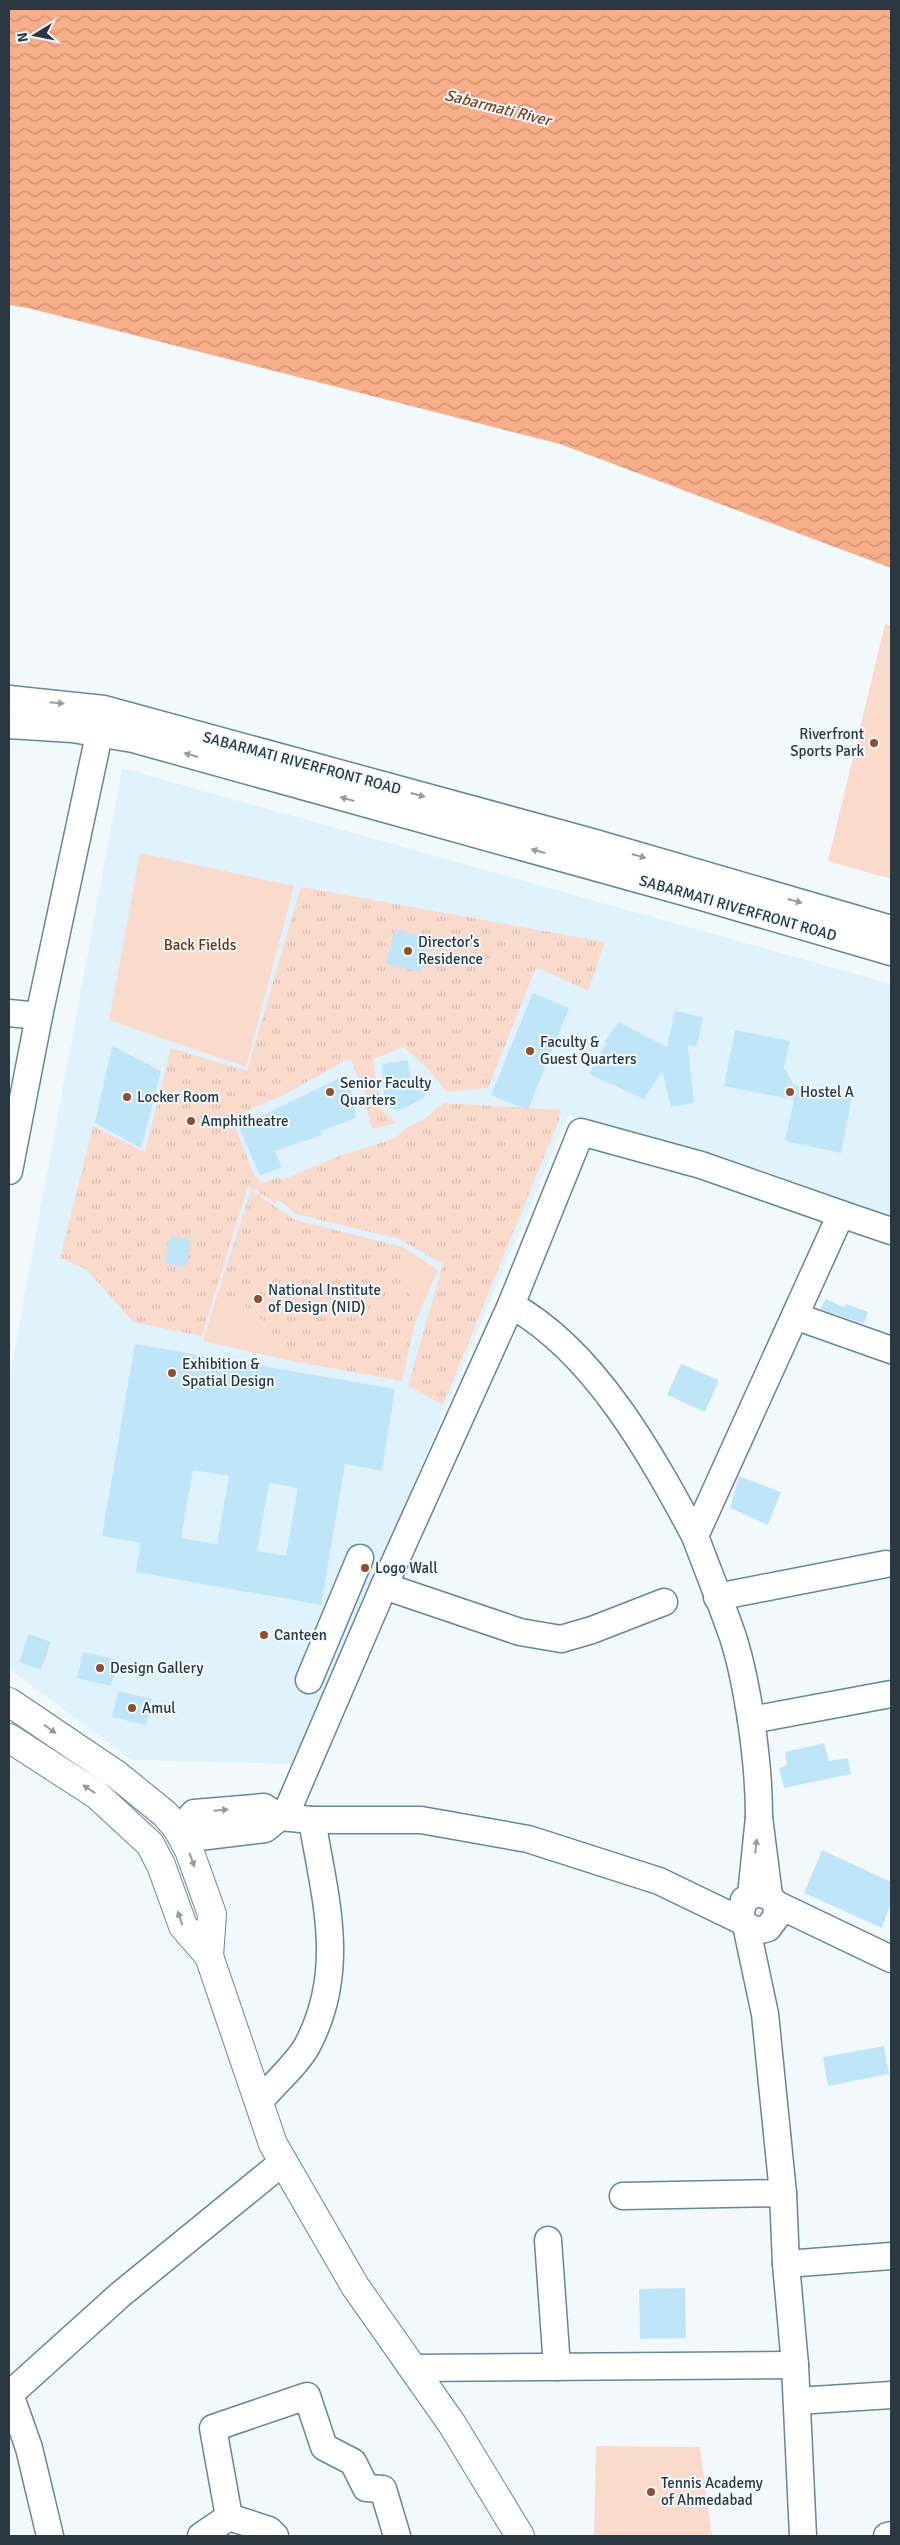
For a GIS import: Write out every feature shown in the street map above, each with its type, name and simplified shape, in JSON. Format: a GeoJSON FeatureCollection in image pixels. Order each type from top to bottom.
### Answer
{"type":"FeatureCollection","features":[{"type":"Feature","properties":{"kind":"main road"},"geometry":{"type":"LineString","coordinates":[[9,1702],[117,1775],[179,1827],[212,1914],[209,1956]]}},
{"type":"Feature","properties":{"kind":"main road"},"geometry":{"type":"LineString","coordinates":[[9,1738],[97,1794],[150,1844],[161,1865],[183,1926],[209,1956],[273,2144],[355,2286],[452,2424],[520,2536]]}},
{"type":"Feature","properties":{"kind":"street","name":"SABARMATI RIVERFRONT ROAD"},"geometry":{"type":"LineString","coordinates":[[9,699],[103,721],[588,853],[891,929]]}},
{"type":"Feature","properties":{"kind":"street","name":"SABARMATI RIVERFRONT ROAD"},"geometry":{"type":"LineString","coordinates":[[9,724],[103,721]]}},
{"type":"Feature","properties":{"kind":"street"},"geometry":{"type":"LineString","coordinates":[[9,1170],[39,1016],[103,721]]}},
{"type":"Feature","properties":{"kind":"street","name":"SABARMATI RIVERFRONT ROAD"},"geometry":{"type":"LineString","coordinates":[[588,853],[891,952]]}},
{"type":"Feature","properties":{"kind":"street"},"geometry":{"type":"LineString","coordinates":[[9,1013],[39,1016]]}},
{"type":"Feature","properties":{"kind":"street"},"geometry":{"type":"LineString","coordinates":[[150,1844],[179,1827],[199,1837],[265,1829],[282,1817],[511,1305],[581,1132],[701,1165],[891,1232]]}},
{"type":"Feature","properties":{"kind":"street"},"geometry":{"type":"LineString","coordinates":[[695,1536],[842,1214]]}},
{"type":"Feature","properties":{"kind":"street"},"geometry":{"type":"LineString","coordinates":[[511,1305],[534,1318],[585,1366],[653,1457],[695,1536],[734,1641],[751,1720],[759,1798],[759,1911],[765,2014],[783,2193],[786,2264],[795,2365],[803,2536]]}},
{"type":"Feature","properties":{"kind":"street"},"geometry":{"type":"LineString","coordinates":[[795,1316],[891,1350]]}},
{"type":"Feature","properties":{"kind":"street"},"geometry":{"type":"LineString","coordinates":[[309,1680],[360,1558]]}},
{"type":"Feature","properties":{"kind":"street"},"geometry":{"type":"LineString","coordinates":[[717,1597],[886,1564]]}},
{"type":"Feature","properties":{"kind":"street"},"geometry":{"type":"LineString","coordinates":[[384,1586],[520,1632],[561,1639],[592,1630],[664,1602]]}},
{"type":"Feature","properties":{"kind":"street"},"geometry":{"type":"LineString","coordinates":[[751,1720],[891,1694]]}},
{"type":"Feature","properties":{"kind":"street"},"geometry":{"type":"LineString","coordinates":[[282,1817],[312,1820],[421,1820],[528,1839],[759,1911],[864,1946],[891,1958]]}},
{"type":"Feature","properties":{"kind":"street"},"geometry":{"type":"LineString","coordinates":[[259,2102],[308,2045],[328,1991],[332,1948],[312,1820]]}},
{"type":"Feature","properties":{"kind":"street"},"geometry":{"type":"LineString","coordinates":[[50,2536],[28,2448],[9,2395],[114,2300],[283,2162]]}},
{"type":"Feature","properties":{"kind":"street"},"geometry":{"type":"LineString","coordinates":[[623,2196],[783,2193]]}},
{"type":"Feature","properties":{"kind":"street"},"geometry":{"type":"LineString","coordinates":[[548,2240],[557,2367]]}},
{"type":"Feature","properties":{"kind":"street"},"geometry":{"type":"LineString","coordinates":[[786,2264],[891,2256]]}},
{"type":"Feature","properties":{"kind":"street"},"geometry":{"type":"LineString","coordinates":[[413,2368],[795,2365]]}},
{"type":"Feature","properties":{"kind":"street"},"geometry":{"type":"LineString","coordinates":[[797,2401],[891,2395]]}},
{"type":"Feature","properties":{"kind":"street"},"geometry":{"type":"LineString","coordinates":[[229,2516],[213,2428],[307,2396],[324,2447],[353,2462],[366,2488],[383,2489],[397,2536]]}},
{"type":"Feature","properties":{"kind":"street"},"geometry":{"type":"LineString","coordinates":[[201,2536],[229,2516]]}},
{"type":"Feature","properties":{"kind":"street"},"geometry":{"type":"LineString","coordinates":[[229,2516],[269,2530],[275,2536]]}},
{"type":"Feature","properties":{"kind":"street"},"geometry":{"type":"LineString","coordinates":[[887,2536],[891,2535]]}},
{"type":"Feature","properties":{"kind":"shaded area","name":"National Institute of Design (NID)"},"geometry":{"type":"Polygon","coordinates":[[[122,768],[891,984],[891,1217],[568,1115],[297,1764],[132,1760],[9,1669],[9,1380],[122,768]]]}},
{"type":"Feature","properties":{"kind":"green space","name":"Riverfront Sports Park"},"geometry":{"type":"Polygon","coordinates":[[[885,624],[891,626],[891,879],[828,861],[885,624]]]}},
{"type":"Feature","properties":{"kind":"green space","name":"Back Fields"},"geometry":{"type":"Polygon","coordinates":[[[140,853],[294,886],[246,1067],[109,1020],[140,853]]]}},
{"type":"Feature","properties":{"kind":"green space"},"geometry":{"type":"Polygon","coordinates":[[[301,887],[605,942],[588,991],[536,967],[488,1088],[447,1092],[428,1069],[404,1047],[373,1059],[381,1109],[397,1123],[372,1129],[364,1099],[367,1098],[350,1058],[283,1095],[231,1118],[254,1174],[262,1183],[279,1177],[282,1180],[337,1157],[396,1138],[406,1128],[426,1118],[444,1103],[560,1110],[559,1120],[443,1405],[408,1386],[443,1264],[399,1239],[296,1214],[279,1200],[275,1203],[248,1186],[202,1336],[133,1322],[86,1269],[60,1258],[93,1126],[145,1152],[171,1048],[247,1071],[301,887]]]}},
{"type":"Feature","properties":{"kind":"green space"},"geometry":{"type":"Polygon","coordinates":[[[251,1190],[295,1220],[403,1247],[415,1323],[402,1381],[282,1359],[261,1319],[214,1305],[251,1190]]]}},
{"type":"Feature","properties":{"kind":"green space"},"geometry":{"type":"Polygon","coordinates":[[[403,1247],[438,1270],[415,1323],[403,1247]]]}},
{"type":"Feature","properties":{"kind":"green space"},"geometry":{"type":"Polygon","coordinates":[[[237,1300],[261,1319],[282,1359],[203,1341],[214,1305],[237,1300]]]}},
{"type":"Feature","properties":{"kind":"green space","name":"Tennis Academy of Ahmedabad"},"geometry":{"type":"Polygon","coordinates":[[[596,2446],[700,2447],[712,2536],[594,2536],[596,2446]]]}},
{"type":"Feature","properties":{"kind":"water","name":"Sabarmati River"},"geometry":{"type":"Polygon","coordinates":[[[9,9],[891,9],[891,568],[560,444],[28,308],[9,305],[9,9]]]}},
{"type":"Feature","properties":{"kind":"building","name":"Director's Residence"},"geometry":{"type":"Polygon","coordinates":[[[395,929],[431,938],[421,972],[386,964],[395,929]]]}},
{"type":"Feature","properties":{"kind":"building","name":"Faculty & Guest Quarters"},"geometry":{"type":"Polygon","coordinates":[[[533,993],[569,1008],[528,1110],[491,1095],[533,993]]]}},
{"type":"Feature","properties":{"kind":"building"},"geometry":{"type":"Polygon","coordinates":[[[675,1011],[703,1017],[697,1047],[688,1045],[694,1103],[671,1107],[662,1071],[644,1099],[589,1074],[606,1044],[604,1042],[619,1022],[667,1047],[675,1011]]]}},
{"type":"Feature","properties":{"kind":"building","name":"Hostel A"},"geometry":{"type":"Polygon","coordinates":[[[735,1030],[790,1041],[784,1068],[794,1085],[852,1097],[841,1153],[785,1141],[794,1100],[724,1086],[735,1030]]]}},
{"type":"Feature","properties":{"kind":"building","name":"Locker Room"},"geometry":{"type":"Polygon","coordinates":[[[112,1046],[161,1071],[141,1148],[95,1123],[112,1046]]]}},
{"type":"Feature","properties":{"kind":"building","name":"Senior Faculty Quarters"},"geometry":{"type":"Polygon","coordinates":[[[407,1060],[413,1084],[430,1086],[423,1099],[397,1111],[385,1105],[382,1064],[407,1060]]]}},
{"type":"Feature","properties":{"kind":"building"},"geometry":{"type":"Polygon","coordinates":[[[348,1074],[356,1118],[321,1131],[322,1135],[275,1151],[282,1167],[260,1176],[239,1127],[348,1074]]]}},
{"type":"Feature","properties":{"kind":"building"},"geometry":{"type":"Polygon","coordinates":[[[170,1236],[191,1240],[186,1267],[164,1263],[170,1236]]]}},
{"type":"Feature","properties":{"kind":"building"},"geometry":{"type":"Polygon","coordinates":[[[826,1299],[844,1307],[846,1304],[868,1312],[864,1324],[820,1309],[826,1299]]]}},
{"type":"Feature","properties":{"kind":"building"},"geometry":{"type":"Polygon","coordinates":[[[135,1344],[395,1389],[382,1471],[345,1464],[321,1605],[136,1572],[141,1543],[102,1536],[135,1344]],[[193,1470],[181,1538],[217,1544],[229,1476],[193,1470]],[[269,1483],[257,1551],[286,1556],[298,1488],[269,1483]]]}},
{"type":"Feature","properties":{"kind":"building"},"geometry":{"type":"Polygon","coordinates":[[[681,1364],[719,1380],[705,1412],[667,1395],[681,1364]]]}},
{"type":"Feature","properties":{"kind":"building"},"geometry":{"type":"Polygon","coordinates":[[[739,1476],[781,1492],[768,1525],[730,1508],[739,1476]]]}},
{"type":"Feature","properties":{"kind":"building"},"geometry":{"type":"Polygon","coordinates":[[[29,1634],[51,1642],[41,1670],[19,1662],[29,1634]]]}},
{"type":"Feature","properties":{"kind":"building","name":"Design Gallery"},"geometry":{"type":"Polygon","coordinates":[[[83,1652],[118,1660],[111,1686],[77,1678],[83,1652]]]}},
{"type":"Feature","properties":{"kind":"building","name":"Amul"},"geometry":{"type":"Polygon","coordinates":[[[118,1691],[152,1699],[146,1725],[112,1717],[118,1691]]]}},
{"type":"Feature","properties":{"kind":"building"},"geometry":{"type":"Polygon","coordinates":[[[824,1743],[829,1761],[848,1758],[851,1774],[784,1788],[779,1768],[787,1765],[785,1752],[824,1743]]]}},
{"type":"Feature","properties":{"kind":"building"},"geometry":{"type":"Polygon","coordinates":[[[822,1850],[891,1882],[891,1903],[882,1928],[804,1893],[822,1850]]]}},
{"type":"Feature","properties":{"kind":"building"},"geometry":{"type":"Polygon","coordinates":[[[884,2046],[889,2074],[828,2086],[823,2057],[884,2046]]]}},
{"type":"Feature","properties":{"kind":"building"},"geometry":{"type":"Polygon","coordinates":[[[685,2288],[686,2338],[640,2339],[639,2289],[685,2288]]]}},
{"type":"Feature","properties":{"kind":"place","name":"Riverfront Sports Park"},"geometry":{"type":"Point","coordinates":[874,743]}},
{"type":"Feature","properties":{"kind":"place","name":"Director's Residence"},"geometry":{"type":"Point","coordinates":[408,951]}},
{"type":"Feature","properties":{"kind":"place","name":"Faculty & Guest Quarters"},"geometry":{"type":"Point","coordinates":[530,1051]}},
{"type":"Feature","properties":{"kind":"place","name":"Senior Faculty Quarters"},"geometry":{"type":"Point","coordinates":[330,1092]}},
{"type":"Feature","properties":{"kind":"place","name":"Hostel A"},"geometry":{"type":"Point","coordinates":[790,1092]}},
{"type":"Feature","properties":{"kind":"place","name":"Locker Room"},"geometry":{"type":"Point","coordinates":[127,1097]}},
{"type":"Feature","properties":{"kind":"place","name":"Amphitheatre"},"geometry":{"type":"Point","coordinates":[191,1121]}},
{"type":"Feature","properties":{"kind":"place","name":"National Institute of Design (NID)"},"geometry":{"type":"Point","coordinates":[258,1299]}},
{"type":"Feature","properties":{"kind":"place","name":"Exhibition & Spatial Design"},"geometry":{"type":"Point","coordinates":[172,1373]}},
{"type":"Feature","properties":{"kind":"place","name":"Logo Wall"},"geometry":{"type":"Point","coordinates":[365,1568]}},
{"type":"Feature","properties":{"kind":"place","name":"Canteen"},"geometry":{"type":"Point","coordinates":[264,1635]}},
{"type":"Feature","properties":{"kind":"place","name":"Design Gallery"},"geometry":{"type":"Point","coordinates":[100,1668]}},
{"type":"Feature","properties":{"kind":"place","name":"Amul"},"geometry":{"type":"Point","coordinates":[132,1708]}},
{"type":"Feature","properties":{"kind":"place","name":"Tennis Academy of Ahmedabad"},"geometry":{"type":"Point","coordinates":[651,2492]}}]}
